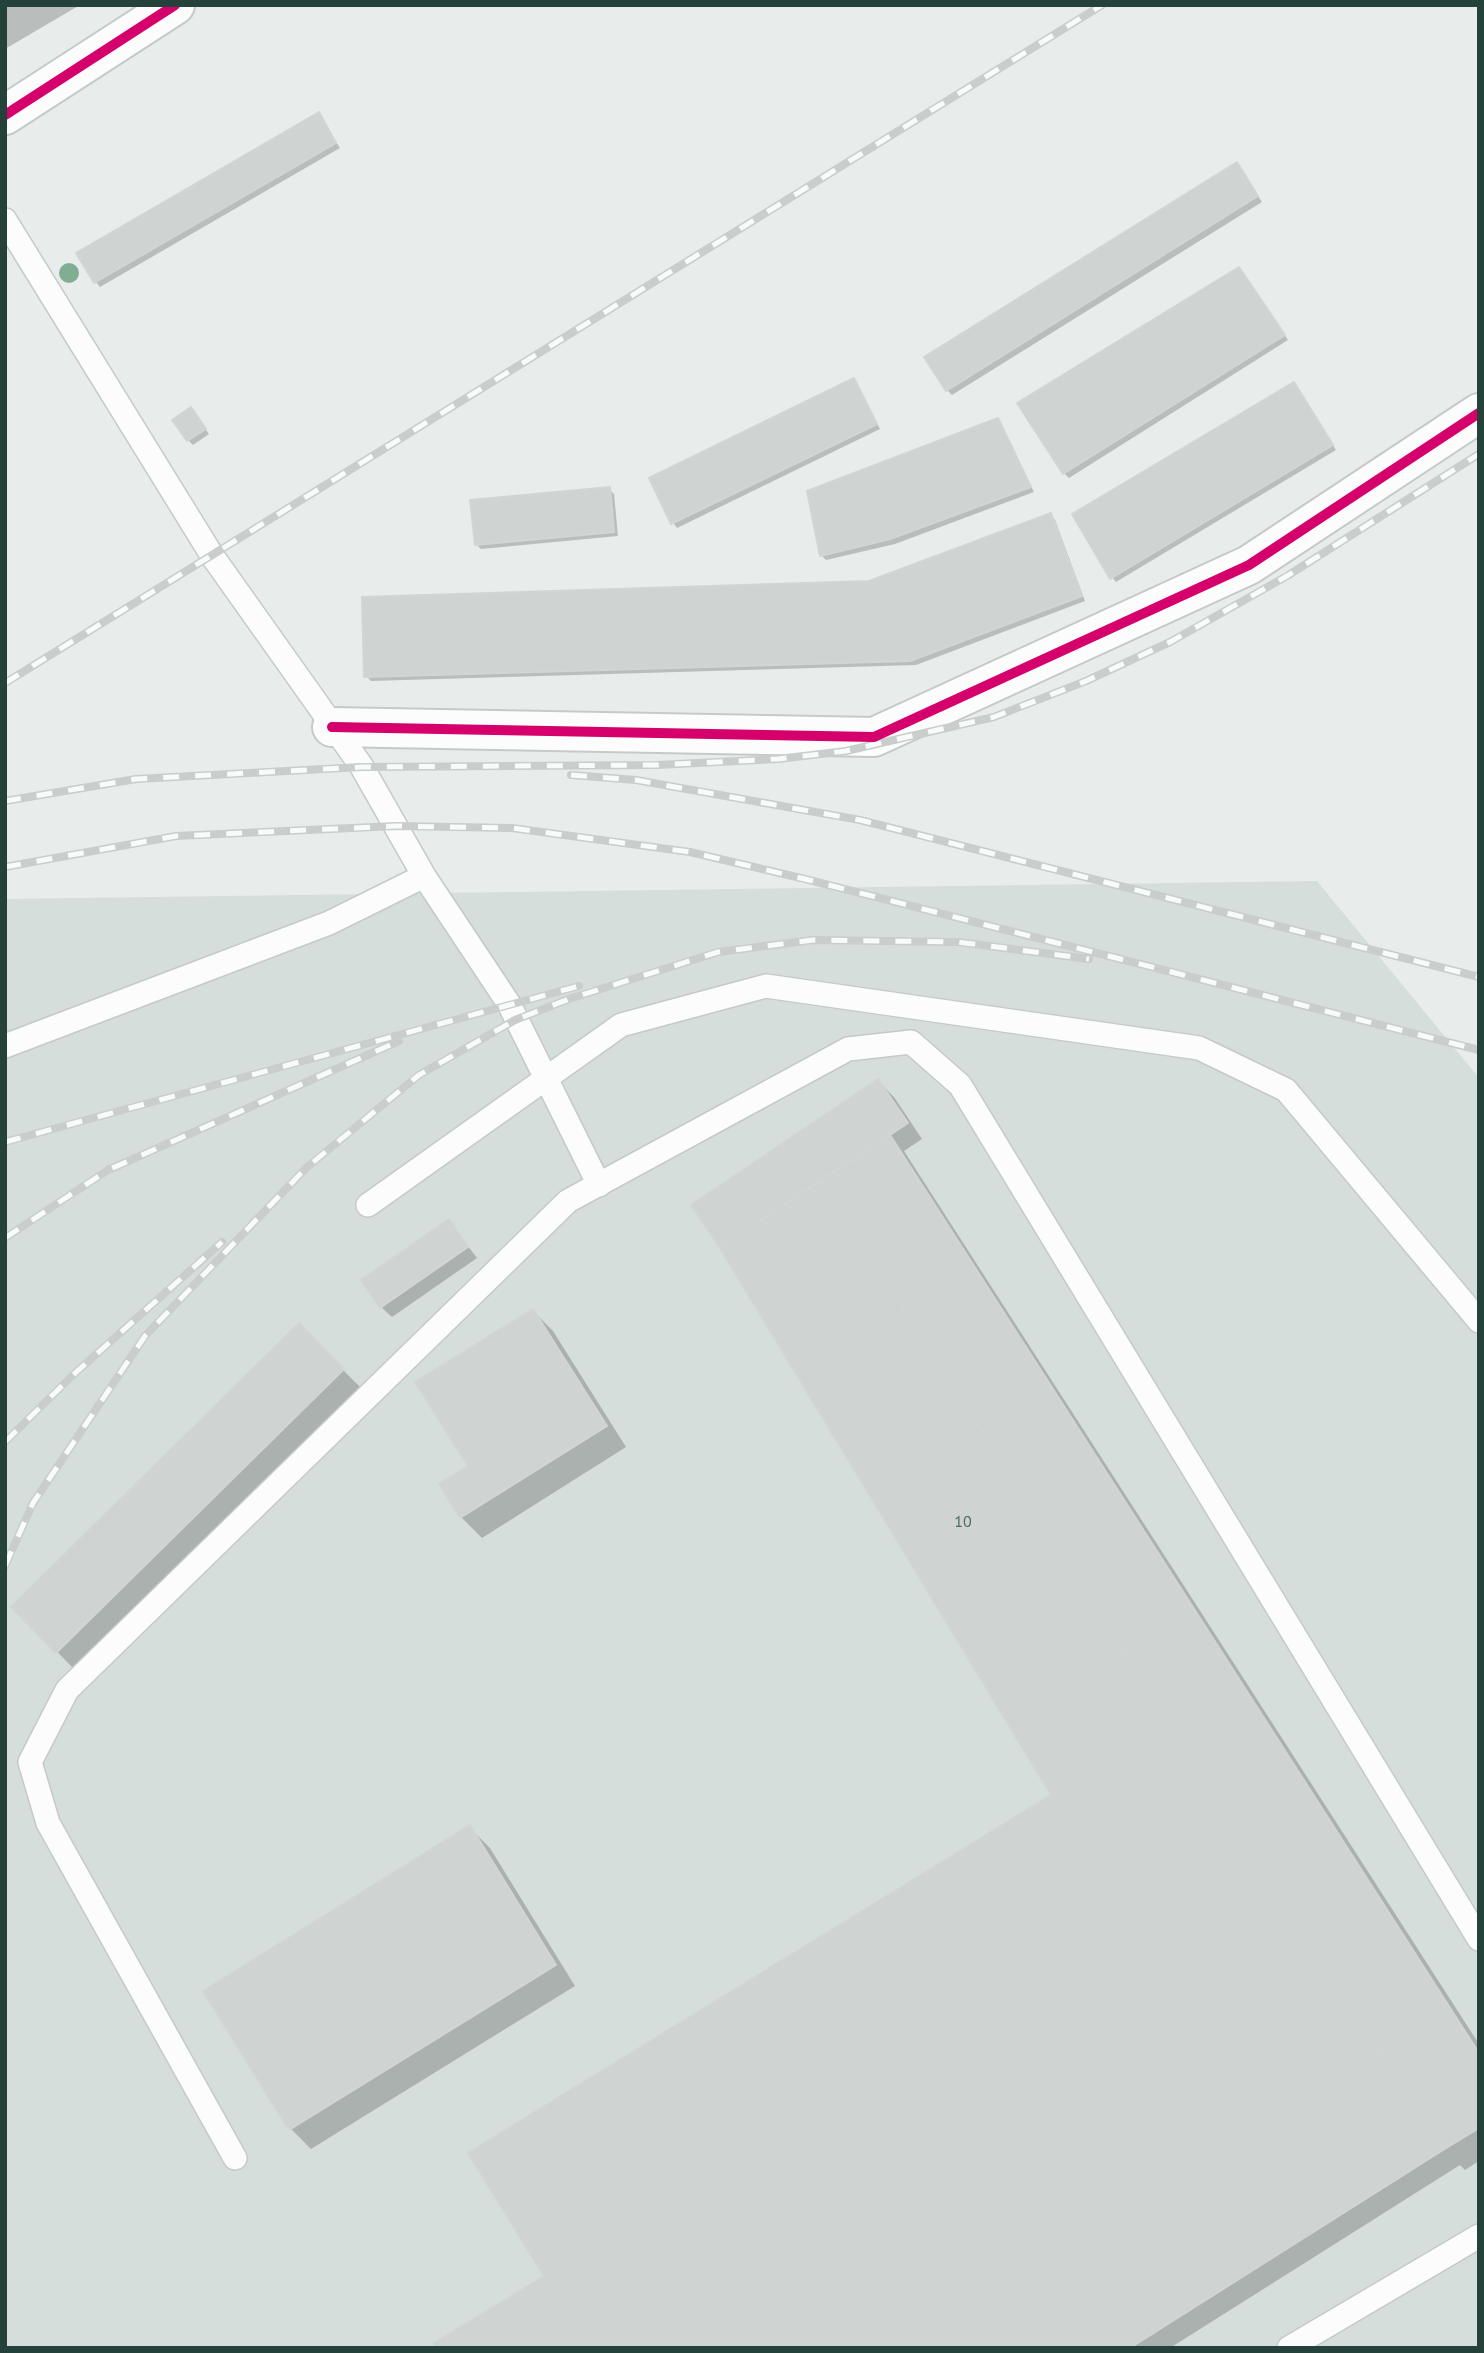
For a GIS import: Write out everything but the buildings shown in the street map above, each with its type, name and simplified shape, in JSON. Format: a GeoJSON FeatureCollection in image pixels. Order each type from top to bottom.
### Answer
{"type":"FeatureCollection","features":[{"type":"Feature","properties":{"kind":"street"},"geometry":{"type":"LineString","coordinates":[[5,115],[175,5]]}},
{"type":"Feature","properties":{"kind":"street"},"geometry":{"type":"LineString","coordinates":[[332,727],[874,737],[1249,565],[1479,413]]}},
{"type":"Feature","properties":{"kind":"lane"},"geometry":{"type":"LineString","coordinates":[[5,220],[213,557],[362,767],[424,876],[509,1004],[599,1185]]}},
{"type":"Feature","properties":{"kind":"lane"},"geometry":{"type":"LineString","coordinates":[[5,1046],[329,923],[424,876]]}},
{"type":"Feature","properties":{"kind":"lane"},"geometry":{"type":"LineString","coordinates":[[368,1205],[621,1025],[766,986],[1199,1048],[1286,1090],[1479,1321]]}},
{"type":"Feature","properties":{"kind":"lane"},"geometry":{"type":"LineString","coordinates":[[235,2158],[48,1824],[30,1762],[67,1690],[568,1201],[848,1049],[911,1042],[960,1085],[1479,1938]]}},
{"type":"Feature","properties":{"kind":"lane"},"geometry":{"type":"LineString","coordinates":[[1289,2348],[1479,2236]]}},
{"type":"Feature","properties":{"kind":"shaded area"},"geometry":{"type":"Polygon","coordinates":[[[1317,881],[1479,1078],[1479,2348],[5,2348],[5,899],[1317,881]]]}},
{"type":"Feature","properties":{"kind":"railway"},"geometry":{"type":"LineString","coordinates":[[5,683],[1102,5]]}},
{"type":"Feature","properties":{"kind":"railway"},"geometry":{"type":"LineString","coordinates":[[5,801],[136,779],[362,767],[657,765],[778,759],[846,751],[994,717],[1086,681],[1170,642],[1287,576],[1479,454]]}},
{"type":"Feature","properties":{"kind":"railway"},"geometry":{"type":"LineString","coordinates":[[571,775],[636,780],[860,820],[1479,977]]}},
{"type":"Feature","properties":{"kind":"railway"},"geometry":{"type":"LineString","coordinates":[[5,867],[176,836],[396,826],[512,828],[690,852],[1479,1050]]}},
{"type":"Feature","properties":{"kind":"railway"},"geometry":{"type":"LineString","coordinates":[[5,1566],[33,1503],[145,1336],[306,1168],[419,1075],[515,1020],[569,999],[718,952],[813,940],[958,942],[1089,959]]}},
{"type":"Feature","properties":{"kind":"railway"},"geometry":{"type":"LineString","coordinates":[[5,1142],[579,986]]}},
{"type":"Feature","properties":{"kind":"railway"},"geometry":{"type":"LineString","coordinates":[[5,1238],[108,1170],[399,1041]]}},
{"type":"Feature","properties":{"kind":"railway"},"geometry":{"type":"LineString","coordinates":[[5,1442],[73,1375],[222,1242]]}},
{"type":"Feature","properties":{"kind":"cycle path"},"geometry":{"type":"LineString","coordinates":[[5,115],[175,5]]}},
{"type":"Feature","properties":{"kind":"cycle path"},"geometry":{"type":"LineString","coordinates":[[332,727],[874,737],[1249,565],[1479,413]]}}]}
